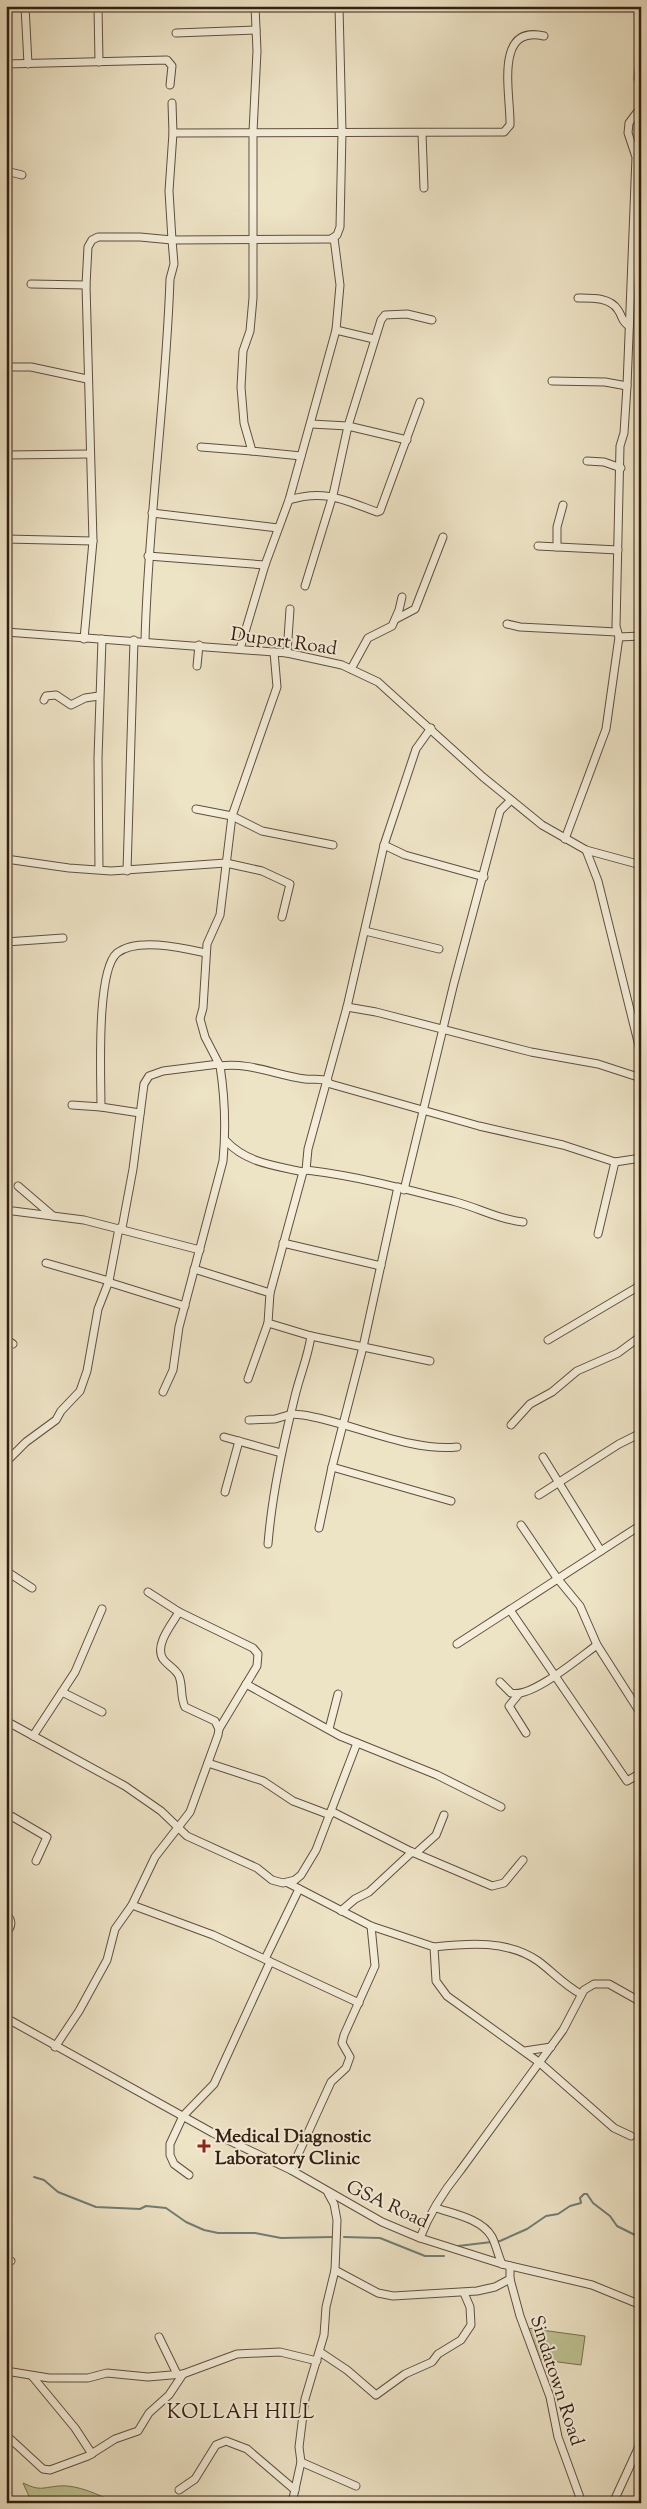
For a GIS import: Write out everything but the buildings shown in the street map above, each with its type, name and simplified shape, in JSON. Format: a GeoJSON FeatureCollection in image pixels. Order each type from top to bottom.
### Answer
{"type":"FeatureCollection","features":[{"type":"Feature","properties":{"kind":"street"},"geometry":{"type":"LineString","coordinates":[[26,6],[28,64]]}},
{"type":"Feature","properties":{"kind":"street"},"geometry":{"type":"LineString","coordinates":[[98,6],[99,62]]}},
{"type":"Feature","properties":{"kind":"street"},"geometry":{"type":"LineString","coordinates":[[252,451],[244,423],[241,379],[243,351],[250,331],[253,305],[253,132],[257,50],[255,6]]}},
{"type":"Feature","properties":{"kind":"street"},"geometry":{"type":"LineString","coordinates":[[331,239],[337,235],[340,228],[342,132],[339,6]]}},
{"type":"Feature","properties":{"kind":"street"},"geometry":{"type":"LineString","coordinates":[[176,33],[256,30]]}},
{"type":"Feature","properties":{"kind":"street"},"geometry":{"type":"LineString","coordinates":[[173,134],[507,130],[511,115],[508,90],[510,56],[513,46],[521,36],[533,33],[544,36]]}},
{"type":"Feature","properties":{"kind":"street"},"geometry":{"type":"LineString","coordinates":[[6,64],[167,60],[172,66],[170,85]]}},
{"type":"Feature","properties":{"kind":"street"},"geometry":{"type":"LineString","coordinates":[[640,62],[638,78],[641,86]]}},
{"type":"Feature","properties":{"kind":"street"},"geometry":{"type":"LineString","coordinates":[[145,641],[148,556],[170,280],[174,264],[169,191],[173,134],[172,103]]}},
{"type":"Feature","properties":{"kind":"street"},"geometry":{"type":"LineString","coordinates":[[565,839],[606,728],[618,635],[620,446],[624,433],[627,386],[636,157],[628,133],[629,123],[641,107]]}},
{"type":"Feature","properties":{"kind":"street"},"geometry":{"type":"LineString","coordinates":[[422,132],[424,188]]}},
{"type":"Feature","properties":{"kind":"street"},"geometry":{"type":"LineString","coordinates":[[6,171],[22,175]]}},
{"type":"Feature","properties":{"kind":"street"},"geometry":{"type":"LineString","coordinates":[[84,638],[93,541],[87,380],[86,285],[88,247],[92,240],[98,237],[140,237],[172,240],[334,238],[340,285],[336,330],[289,500],[265,565],[240,649]]}},
{"type":"Feature","properties":{"kind":"street"},"geometry":{"type":"LineString","coordinates":[[31,284],[86,285]]}},
{"type":"Feature","properties":{"kind":"street"},"geometry":{"type":"LineString","coordinates":[[578,298],[604,300],[618,310],[623,323],[629,326]]}},
{"type":"Feature","properties":{"kind":"street"},"geometry":{"type":"LineString","coordinates":[[305,586],[333,495],[348,426],[380,320],[385,315],[407,314],[432,320]]}},
{"type":"Feature","properties":{"kind":"street"},"geometry":{"type":"LineString","coordinates":[[336,330],[374,339]]}},
{"type":"Feature","properties":{"kind":"street"},"geometry":{"type":"LineString","coordinates":[[6,367],[31,367],[87,380]]}},
{"type":"Feature","properties":{"kind":"street"},"geometry":{"type":"LineString","coordinates":[[552,381],[605,382],[627,386]]}},
{"type":"Feature","properties":{"kind":"street"},"geometry":{"type":"LineString","coordinates":[[289,500],[310,495],[333,495],[377,512],[380,511],[420,402]]}},
{"type":"Feature","properties":{"kind":"street"},"geometry":{"type":"LineString","coordinates":[[311,424],[348,426],[407,440]]}},
{"type":"Feature","properties":{"kind":"street"},"geometry":{"type":"LineString","coordinates":[[201,447],[301,456]]}},
{"type":"Feature","properties":{"kind":"street"},"geometry":{"type":"LineString","coordinates":[[6,455],[90,454]]}},
{"type":"Feature","properties":{"kind":"street"},"geometry":{"type":"LineString","coordinates":[[587,461],[604,462],[621,468]]}},
{"type":"Feature","properties":{"kind":"street"},"geometry":{"type":"LineString","coordinates":[[557,547],[558,527],[564,504]]}},
{"type":"Feature","properties":{"kind":"street"},"geometry":{"type":"LineString","coordinates":[[152,513],[278,528]]}},
{"type":"Feature","properties":{"kind":"street"},"geometry":{"type":"LineString","coordinates":[[396,618],[415,609],[443,537]]}},
{"type":"Feature","properties":{"kind":"street"},"geometry":{"type":"LineString","coordinates":[[6,539],[93,541]]}},
{"type":"Feature","properties":{"kind":"street"},"geometry":{"type":"LineString","coordinates":[[538,546],[618,550]]}},
{"type":"Feature","properties":{"kind":"street"},"geometry":{"type":"LineString","coordinates":[[148,556],[265,565]]}},
{"type":"Feature","properties":{"kind":"street"},"geometry":{"type":"LineString","coordinates":[[351,669],[368,638],[392,626],[402,597]]}},
{"type":"Feature","properties":{"kind":"street"},"geometry":{"type":"LineString","coordinates":[[287,653],[290,609]]}},
{"type":"Feature","properties":{"kind":"street"},"geometry":{"type":"LineString","coordinates":[[507,624],[520,627],[641,636]]}},
{"type":"Feature","properties":{"kind":"street","name":"Duport Road"},"geometry":{"type":"LineString","coordinates":[[6,632],[134,640],[287,653],[332,662],[378,682],[510,800],[542,825],[586,850],[641,865]]}},
{"type":"Feature","properties":{"kind":"street"},"geometry":{"type":"LineString","coordinates":[[98,869],[102,639]]}},
{"type":"Feature","properties":{"kind":"street"},"geometry":{"type":"LineString","coordinates":[[128,871],[134,640]]}},
{"type":"Feature","properties":{"kind":"street"},"geometry":{"type":"LineString","coordinates":[[196,666],[199,646]]}},
{"type":"Feature","properties":{"kind":"street"},"geometry":{"type":"LineString","coordinates":[[163,1392],[173,1370],[185,1306],[223,1161],[226,1140],[225,1097],[220,1065],[205,1037],[200,1019],[204,1008],[207,944],[220,915],[232,816],[277,687],[274,652]]}},
{"type":"Feature","properties":{"kind":"street"},"geometry":{"type":"LineString","coordinates":[[44,700],[46,696],[56,694],[70,707],[85,698],[100,696]]}},
{"type":"Feature","properties":{"kind":"street"},"geometry":{"type":"LineString","coordinates":[[248,1379],[268,1324],[270,1293],[304,1171],[308,1149],[328,1082],[384,845],[416,749],[430,728]]}},
{"type":"Feature","properties":{"kind":"street"},"geometry":{"type":"LineString","coordinates":[[319,1528],[332,1467],[364,1347],[374,1292],[500,811],[510,800]]}},
{"type":"Feature","properties":{"kind":"street"},"geometry":{"type":"LineString","coordinates":[[196,809],[232,816],[262,831],[333,845]]}},
{"type":"Feature","properties":{"kind":"street"},"geometry":{"type":"LineString","coordinates":[[384,845],[405,855],[484,877]]}},
{"type":"Feature","properties":{"kind":"street"},"geometry":{"type":"LineString","coordinates":[[586,850],[604,900],[641,1054]]}},
{"type":"Feature","properties":{"kind":"street"},"geometry":{"type":"LineString","coordinates":[[6,859],[69,868],[128,871],[226,863],[262,871],[290,884],[282,917]]}},
{"type":"Feature","properties":{"kind":"street"},"geometry":{"type":"LineString","coordinates":[[365,931],[439,949]]}},
{"type":"Feature","properties":{"kind":"street"},"geometry":{"type":"LineString","coordinates":[[6,942],[63,938]]}},
{"type":"Feature","properties":{"kind":"street"},"geometry":{"type":"LineString","coordinates":[[101,1107],[102,989],[110,961],[126,948],[142,945],[206,954]]}},
{"type":"Feature","properties":{"kind":"street"},"geometry":{"type":"LineString","coordinates":[[347,1007],[531,1052],[598,1064],[641,1078]]}},
{"type":"Feature","properties":{"kind":"street"},"geometry":{"type":"LineString","coordinates":[[6,1462],[26,1442],[56,1420],[61,1411],[80,1391],[87,1371],[98,1308],[108,1282],[133,1169],[144,1084],[149,1076],[163,1071],[220,1065],[248,1066],[306,1079],[322,1078],[328,1082],[423,1110],[479,1126],[563,1145],[615,1162],[641,1158]]}},
{"type":"Feature","properties":{"kind":"street"},"geometry":{"type":"LineString","coordinates":[[72,1104],[140,1113]]}},
{"type":"Feature","properties":{"kind":"street"},"geometry":{"type":"LineString","coordinates":[[226,1140],[238,1154],[261,1163],[304,1171],[347,1175],[466,1205],[510,1221],[523,1222]]}},
{"type":"Feature","properties":{"kind":"street"},"geometry":{"type":"LineString","coordinates":[[598,1234],[615,1162]]}},
{"type":"Feature","properties":{"kind":"street"},"geometry":{"type":"LineString","coordinates":[[18,1186],[53,1216]]}},
{"type":"Feature","properties":{"kind":"street"},"geometry":{"type":"LineString","coordinates":[[12,1211],[84,1220],[200,1250]]}},
{"type":"Feature","properties":{"kind":"street"},"geometry":{"type":"LineString","coordinates":[[283,1244],[382,1266]]}},
{"type":"Feature","properties":{"kind":"street"},"geometry":{"type":"LineString","coordinates":[[46,1263],[185,1306]]}},
{"type":"Feature","properties":{"kind":"street"},"geometry":{"type":"LineString","coordinates":[[194,1269],[270,1293]]}},
{"type":"Feature","properties":{"kind":"street"},"geometry":{"type":"LineString","coordinates":[[548,1340],[641,1285]]}},
{"type":"Feature","properties":{"kind":"street"},"geometry":{"type":"LineString","coordinates":[[268,1324],[311,1336],[430,1361]]}},
{"type":"Feature","properties":{"kind":"street"},"geometry":{"type":"LineString","coordinates":[[268,1544],[271,1510],[281,1454],[307,1362],[311,1336]]}},
{"type":"Feature","properties":{"kind":"street"},"geometry":{"type":"LineString","coordinates":[[511,1425],[530,1404],[552,1392],[577,1371],[618,1353],[641,1336]]}},
{"type":"Feature","properties":{"kind":"street"},"geometry":{"type":"LineString","coordinates":[[6,1339],[13,1344]]}},
{"type":"Feature","properties":{"kind":"street"},"geometry":{"type":"LineString","coordinates":[[249,1420],[275,1419],[292,1414],[316,1417],[407,1442],[442,1449],[457,1447]]}},
{"type":"Feature","properties":{"kind":"street"},"geometry":{"type":"LineString","coordinates":[[539,1495],[641,1433]]}},
{"type":"Feature","properties":{"kind":"street"},"geometry":{"type":"LineString","coordinates":[[224,1436],[281,1454]]}},
{"type":"Feature","properties":{"kind":"street"},"geometry":{"type":"LineString","coordinates":[[225,1492],[239,1440]]}},
{"type":"Feature","properties":{"kind":"street"},"geometry":{"type":"LineString","coordinates":[[543,1456],[601,1551]]}},
{"type":"Feature","properties":{"kind":"street"},"geometry":{"type":"LineString","coordinates":[[332,1467],[451,1501]]}},
{"type":"Feature","properties":{"kind":"street"},"geometry":{"type":"LineString","coordinates":[[522,1525],[557,1578],[580,1606],[597,1645],[641,1714]]}},
{"type":"Feature","properties":{"kind":"street"},"geometry":{"type":"LineString","coordinates":[[457,1644],[641,1525]]}},
{"type":"Feature","properties":{"kind":"street"},"geometry":{"type":"LineString","coordinates":[[6,1571],[32,1588]]}},
{"type":"Feature","properties":{"kind":"street"},"geometry":{"type":"LineString","coordinates":[[55,2047],[84,2003],[107,1960],[115,1929],[132,1905],[155,1857],[190,1812],[219,1729],[257,1666],[259,1656],[257,1651],[179,1612],[148,1592]]}},
{"type":"Feature","properties":{"kind":"street"},"geometry":{"type":"LineString","coordinates":[[33,1736],[81,1659],[102,1609]]}},
{"type":"Feature","properties":{"kind":"street"},"geometry":{"type":"LineString","coordinates":[[510,1610],[627,1781],[641,1773]]}},
{"type":"Feature","properties":{"kind":"street"},"geometry":{"type":"LineString","coordinates":[[179,1612],[162,1643],[161,1651],[164,1659],[176,1669],[180,1678],[182,1700],[185,1707],[215,1721],[219,1729]]}},
{"type":"Feature","properties":{"kind":"street"},"geometry":{"type":"LineString","coordinates":[[526,1733],[509,1706],[518,1695],[536,1688],[597,1645]]}},
{"type":"Feature","properties":{"kind":"street"},"geometry":{"type":"LineString","coordinates":[[500,1682],[511,1693],[518,1695]]}},
{"type":"Feature","properties":{"kind":"street"},"geometry":{"type":"LineString","coordinates":[[246,1684],[357,1743],[437,1775],[501,1807]]}},
{"type":"Feature","properties":{"kind":"street"},"geometry":{"type":"LineString","coordinates":[[62,1692],[102,1712]]}},
{"type":"Feature","properties":{"kind":"street"},"geometry":{"type":"LineString","coordinates":[[329,1729],[338,1694]]}},
{"type":"Feature","properties":{"kind":"street"},"geometry":{"type":"LineString","coordinates":[[6,1721],[125,1786],[161,1811],[187,1836],[257,1868],[272,1880],[288,1883],[371,1926],[434,1947],[490,1944],[510,1948],[537,1961],[566,1986],[581,1994]]}},
{"type":"Feature","properties":{"kind":"street"},"geometry":{"type":"LineString","coordinates":[[288,1883],[295,1880],[305,1870],[316,1850],[357,1743]]}},
{"type":"Feature","properties":{"kind":"street"},"geometry":{"type":"LineString","coordinates":[[208,1763],[263,1782],[293,1801],[330,1813],[492,1886],[504,1883],[523,1860]]}},
{"type":"Feature","properties":{"kind":"street"},"geometry":{"type":"LineString","coordinates":[[6,1813],[47,1837],[36,1861]]}},
{"type":"Feature","properties":{"kind":"street"},"geometry":{"type":"LineString","coordinates":[[341,1911],[355,1899],[369,1892],[436,1835],[444,1815]]}},
{"type":"Feature","properties":{"kind":"street"},"geometry":{"type":"LineString","coordinates":[[188,2175],[174,2164],[170,2155],[170,2144],[183,2116],[214,2084],[267,1960],[300,1889]]}},
{"type":"Feature","properties":{"kind":"street"},"geometry":{"type":"LineString","coordinates":[[132,1905],[212,1935],[360,2003]]}},
{"type":"Feature","properties":{"kind":"street"},"geometry":{"type":"LineString","coordinates":[[6,1914],[11,1922],[11,1926],[6,1934]]}},
{"type":"Feature","properties":{"kind":"street"},"geometry":{"type":"LineString","coordinates":[[291,2170],[331,2082],[347,2066],[350,2057],[342,2043],[374,1966],[371,1926]]}},
{"type":"Feature","properties":{"kind":"street"},"geometry":{"type":"LineString","coordinates":[[434,1947],[436,1981],[440,1989],[540,2063],[614,2128],[631,2136]]}},
{"type":"Feature","properties":{"kind":"street"},"geometry":{"type":"LineString","coordinates":[[420,2238],[429,2214],[436,2208],[444,2189],[460,2171],[540,2063],[571,2017],[581,1994],[590,1985],[609,1984],[641,2002]]}},
{"type":"Feature","properties":{"kind":"street","name":"GSA Road"},"geometry":{"type":"LineString","coordinates":[[6,2018],[55,2047],[213,2133],[291,2170],[382,2222],[420,2238],[502,2264],[592,2285],[641,2305]]}},
{"type":"Feature","properties":{"kind":"street"},"geometry":{"type":"LineString","coordinates":[[524,2051],[551,2047]]}},
{"type":"Feature","properties":{"kind":"street"},"geometry":{"type":"LineString","coordinates":[[292,2503],[301,2462],[299,2447],[305,2399],[318,2361],[326,2307],[335,2270],[337,2220],[334,2204],[328,2192]]}},
{"type":"Feature","properties":{"kind":"street"},"geometry":{"type":"LineString","coordinates":[[436,2208],[474,2221],[489,2232],[502,2264]]}},
{"type":"Feature","properties":{"kind":"street","name":"Sindatown Road"},"geometry":{"type":"LineString","coordinates":[[510,2266],[510,2279],[520,2316],[550,2397],[558,2437],[582,2503]]}},
{"type":"Feature","properties":{"kind":"street"},"geometry":{"type":"LineString","coordinates":[[335,2270],[378,2293],[393,2296],[488,2290],[510,2279]]}},
{"type":"Feature","properties":{"kind":"street"},"geometry":{"type":"LineString","coordinates":[[320,2352],[348,2370],[376,2395],[405,2374],[432,2362],[438,2354],[461,2340],[471,2325],[470,2307],[464,2293]]}},
{"type":"Feature","properties":{"kind":"street"},"geometry":{"type":"LineString","coordinates":[[159,2337],[180,2374]]}},
{"type":"Feature","properties":{"kind":"street"},"geometry":{"type":"LineString","coordinates":[[6,2371],[32,2376],[88,2378],[107,2373],[133,2377],[180,2374],[237,2354],[280,2352],[318,2361]]}},
{"type":"Feature","properties":{"kind":"street"},"geometry":{"type":"LineString","coordinates":[[6,2435],[46,2470],[92,2454],[115,2439],[138,2431],[149,2413],[169,2395],[180,2374]]}},
{"type":"Feature","properties":{"kind":"street"},"geometry":{"type":"LineString","coordinates":[[32,2376],[75,2428],[92,2454]]}},
{"type":"Feature","properties":{"kind":"street"},"geometry":{"type":"LineString","coordinates":[[179,2490],[196,2479],[216,2445],[226,2441],[247,2449],[295,2490]]}},
{"type":"Feature","properties":{"kind":"street"},"geometry":{"type":"LineString","coordinates":[[613,2503],[641,2442]]}},
{"type":"Feature","properties":{"kind":"street"},"geometry":{"type":"LineString","coordinates":[[301,2462],[356,2486]]}},
{"type":"Feature","properties":{"kind":"green space"},"geometry":{"type":"Polygon","coordinates":[[[527,2328],[585,2336],[581,2365],[536,2359],[527,2328]]]}},
{"type":"Feature","properties":{"kind":"green space"},"geometry":{"type":"Polygon","coordinates":[[[23,2483],[40,2488],[73,2487],[116,2503],[32,2503],[23,2483]]]}},
{"type":"Feature","properties":{"kind":"waterway"},"geometry":{"type":"LineString","coordinates":[[34,2177],[44,2180],[58,2192],[96,2207],[140,2209],[146,2206],[166,2208],[186,2222],[204,2230],[218,2233],[255,2233],[281,2238],[333,2237]]}},
{"type":"Feature","properties":{"kind":"waterway"},"geometry":{"type":"LineString","coordinates":[[458,2246],[500,2241],[527,2229],[546,2216],[558,2214],[570,2206],[581,2203],[580,2198],[584,2194],[587,2194],[593,2203],[610,2216],[617,2226],[641,2238]]}},
{"type":"Feature","properties":{"kind":"waterway"},"geometry":{"type":"LineString","coordinates":[[344,2237],[380,2238],[425,2256],[444,2256]]}},
{"type":"Feature","properties":{"kind":"place","name":"Medical Diagnostic Laboratory Clinic"},"geometry":{"type":"Point","coordinates":[204,2146]}},
{"type":"Feature","properties":{"kind":"district","name":"KOLLAH HILL"},"geometry":{"type":"Point","coordinates":[241,2411]}}]}
